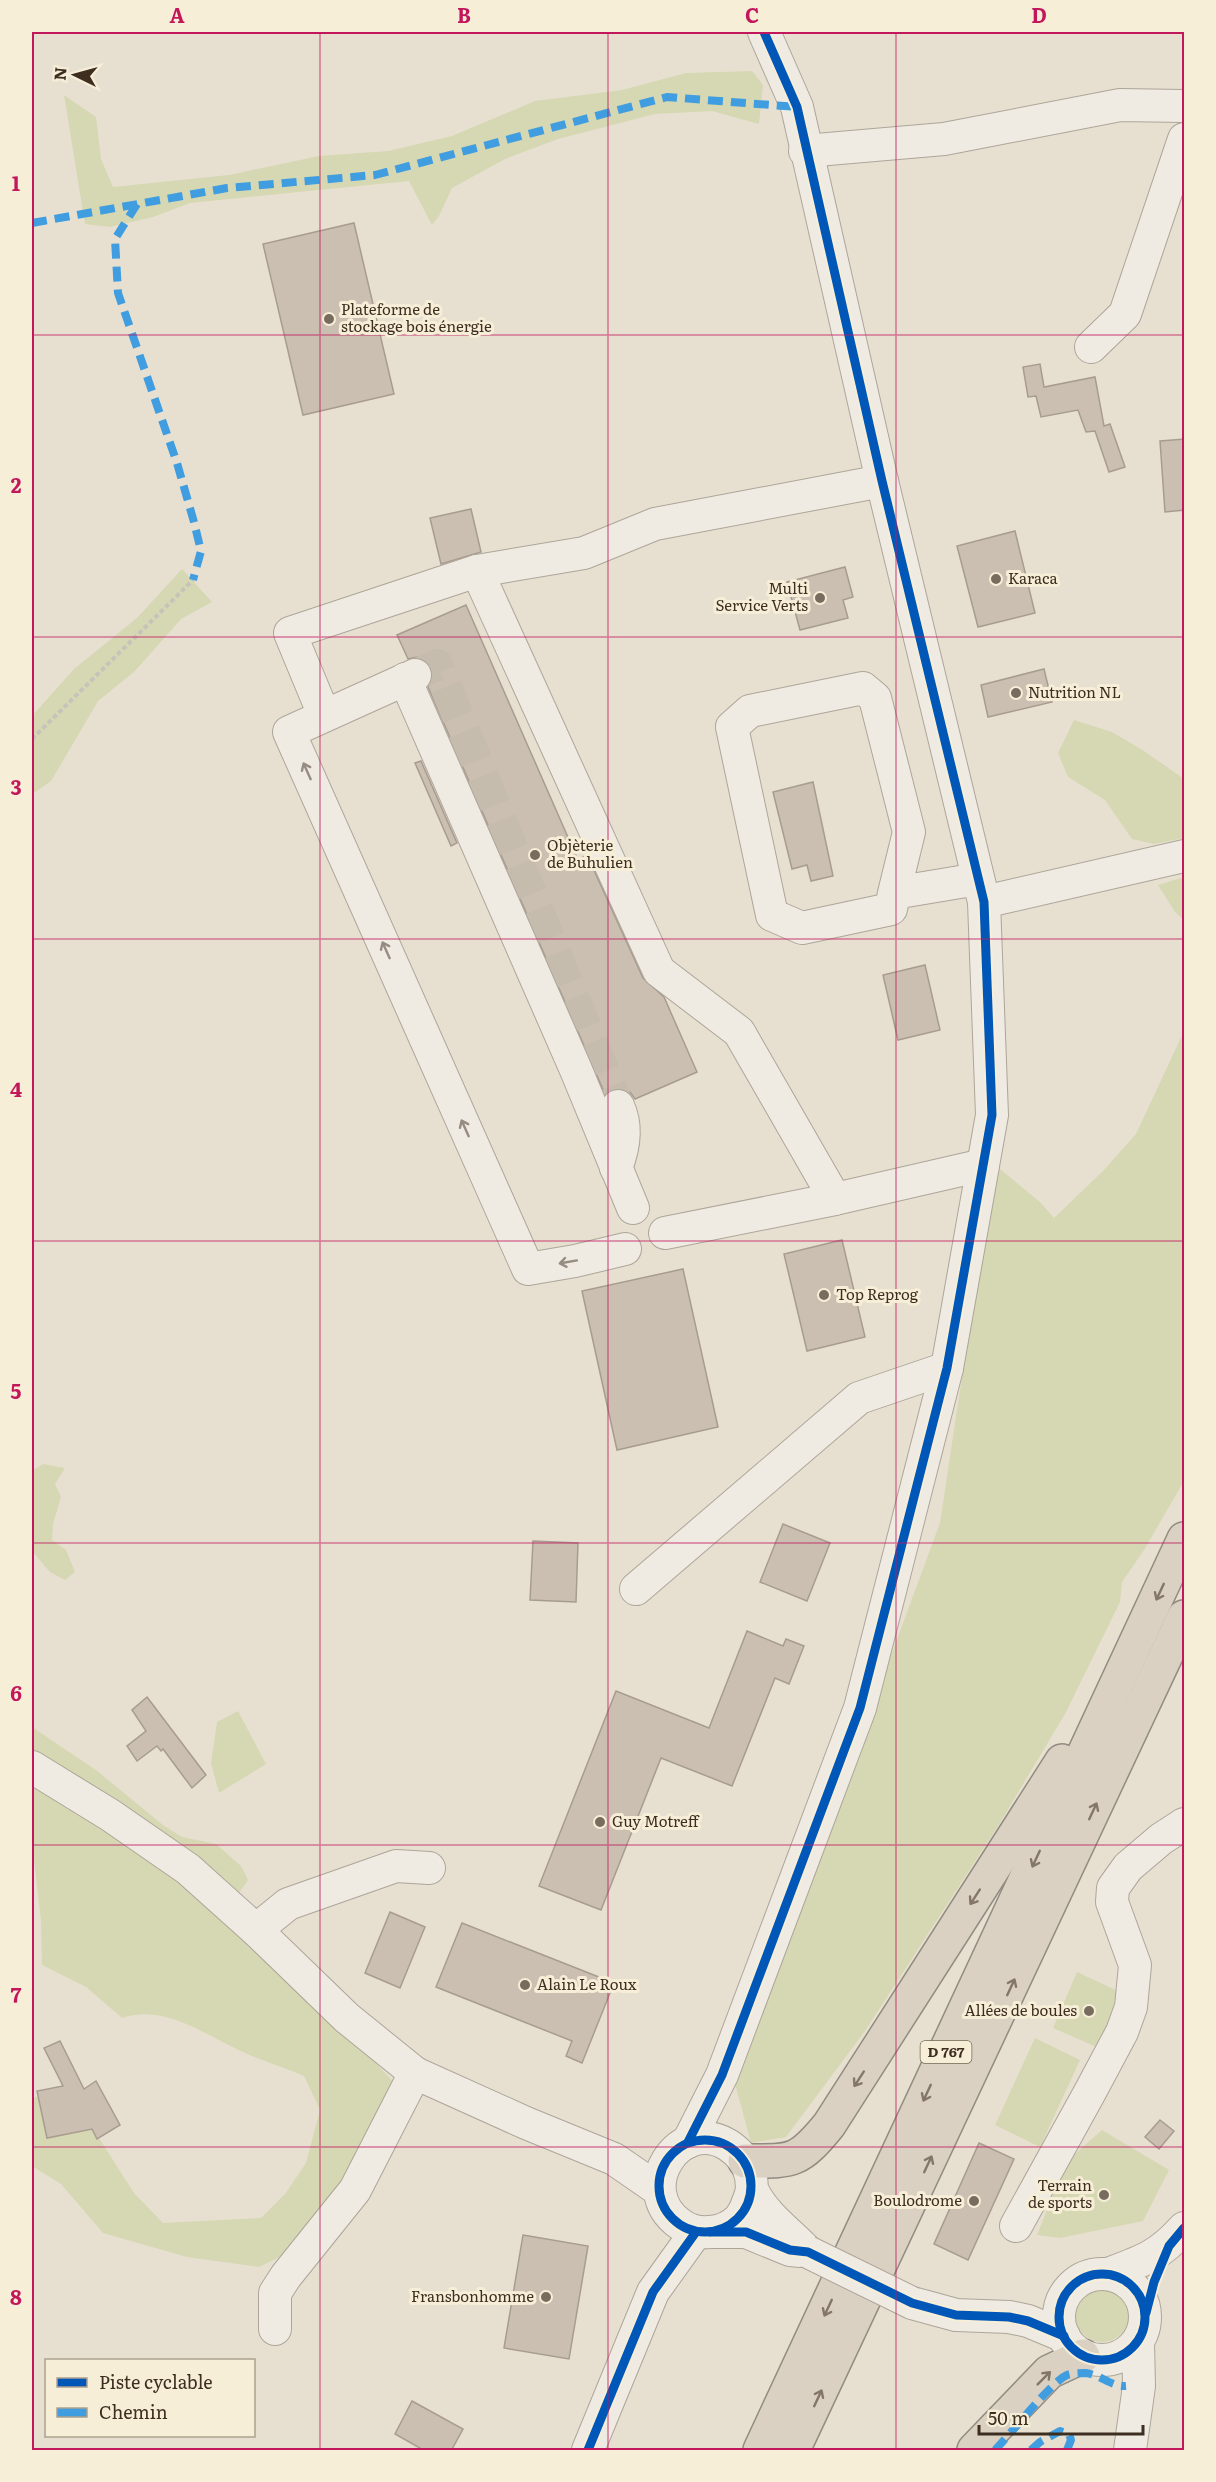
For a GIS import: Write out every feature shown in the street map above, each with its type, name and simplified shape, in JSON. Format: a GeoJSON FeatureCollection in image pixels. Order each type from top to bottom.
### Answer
{"type":"FeatureCollection","features":[{"type":"Feature","properties":{"kind":"highway","name":"D 767"},"geometry":{"type":"LineString","coordinates":[[760,2451],[1185,1539]]}},
{"type":"Feature","properties":{"kind":"highway","name":"D 767"},"geometry":{"type":"LineString","coordinates":[[793,2451],[1185,1617]]}},
{"type":"Feature","properties":{"kind":"highway","name":"D 767"},"geometry":{"type":"LineString","coordinates":[[741,2165],[794,2158],[809,2149],[829,2126],[1131,1654]]}},
{"type":"Feature","properties":{"kind":"highway"},"geometry":{"type":"LineString","coordinates":[[974,2451],[1049,2372],[1083,2351]]}},
{"type":"Feature","properties":{"kind":"street"},"geometry":{"type":"LineString","coordinates":[[588,2451],[653,2292],[661,2199],[660,2176],[665,2162],[681,2146],[722,2075],[860,1708],[947,1368],[992,1115],[981,891],[882,481],[805,151],[797,107],[764,32]]}},
{"type":"Feature","properties":{"kind":"street"},"geometry":{"type":"LineString","coordinates":[[805,151],[944,139],[1120,105],[1185,106]]}},
{"type":"Feature","properties":{"kind":"street"},"geometry":{"type":"LineString","coordinates":[[1091,347],[1125,315],[1185,139]]}},
{"type":"Feature","properties":{"kind":"street"},"geometry":{"type":"LineString","coordinates":[[324,716],[290,633],[477,571],[584,553],[655,524],[882,481]]}},
{"type":"Feature","properties":{"kind":"street"},"geometry":{"type":"LineString","coordinates":[[477,571],[658,971],[739,1032],[835,1198]]}},
{"type":"Feature","properties":{"kind":"street"},"geometry":{"type":"LineString","coordinates":[[625,1249],[528,1269],[289,732],[410,677],[633,1208]]}},
{"type":"Feature","properties":{"kind":"street"},"geometry":{"type":"LineString","coordinates":[[863,688],[875,698],[909,832],[894,893],[891,909],[802,928],[772,915],[732,727],[750,711],[863,688]]}},
{"type":"Feature","properties":{"kind":"street"},"geometry":{"type":"LineString","coordinates":[[894,893],[981,891],[1185,856]]}},
{"type":"Feature","properties":{"kind":"street"},"geometry":{"type":"LineString","coordinates":[[616,1168],[625,1147],[622,1116],[618,1106]]}},
{"type":"Feature","properties":{"kind":"street"},"geometry":{"type":"LineString","coordinates":[[665,1233],[983,1165]]}},
{"type":"Feature","properties":{"kind":"street"},"geometry":{"type":"LineString","coordinates":[[633,1208],[646,1208],[658,1214],[665,1226],[665,1233],[659,1247],[646,1255],[639,1255],[625,1249],[620,1242],[618,1226],[621,1219],[633,1208]]}},
{"type":"Feature","properties":{"kind":"street"},"geometry":{"type":"LineString","coordinates":[[636,1589],[859,1398],[947,1368]]}},
{"type":"Feature","properties":{"kind":"street"},"geometry":{"type":"LineString","coordinates":[[32,1767],[111,1815],[188,1869],[256,1930],[346,2018],[415,2073],[526,2123],[614,2159],[661,2199],[672,2218],[682,2227],[703,2232],[746,2232],[790,2250],[808,2252]]}},
{"type":"Feature","properties":{"kind":"street"},"geometry":{"type":"LineString","coordinates":[[1016,2226],[1122,2032],[1131,2007],[1136,1965],[1112,1902],[1113,1888],[1128,1867],[1161,1839],[1185,1824]]}},
{"type":"Feature","properties":{"kind":"street"},"geometry":{"type":"LineString","coordinates":[[256,1930],[288,1904],[396,1866],[429,1868]]}},
{"type":"Feature","properties":{"kind":"street"},"geometry":{"type":"LineString","coordinates":[[275,2329],[275,2293],[355,2190],[415,2073]]}},
{"type":"Feature","properties":{"kind":"street"},"geometry":{"type":"LineString","coordinates":[[653,2292],[703,2232],[726,2228],[738,2219],[748,2205],[722,2075]]}},
{"type":"Feature","properties":{"kind":"street"},"geometry":{"type":"LineString","coordinates":[[614,2159],[681,2146],[700,2139],[713,2139],[741,2165],[772,2218],[808,2252],[912,2302],[956,2315],[1009,2317],[1035,2323],[1121,2376],[1137,2409]]}},
{"type":"Feature","properties":{"kind":"street"},"geometry":{"type":"LineString","coordinates":[[1108,2274],[1139,2263],[1177,2237]]}},
{"type":"Feature","properties":{"kind":"street"},"geometry":{"type":"LineString","coordinates":[[1071,2287],[1060,2310],[1059,2324],[1083,2351],[1115,2358],[1128,2352],[1142,2329],[1149,2297],[1177,2237]]}},
{"type":"Feature","properties":{"kind":"street"},"geometry":{"type":"LineString","coordinates":[[1009,2317],[1035,2307],[1081,2279],[1095,2274],[1120,2277],[1139,2293],[1144,2304],[1137,2409],[1130,2451]]}},
{"type":"Feature","properties":{"kind":"path"},"geometry":{"type":"LineString","coordinates":[[32,739],[193,580]]}},
{"type":"Feature","properties":{"kind":"green space"},"geometry":{"type":"Polygon","coordinates":[[[752,71],[763,85],[759,124],[712,111],[655,114],[558,139],[505,159],[452,188],[439,216],[432,225],[409,181],[190,203],[153,217],[110,227],[85,224],[64,95],[96,117],[101,159],[113,187],[229,175],[319,156],[388,151],[452,136],[535,101],[622,90],[686,73],[752,71]]]}},
{"type":"Feature","properties":{"kind":"green space"},"geometry":{"type":"Polygon","coordinates":[[[182,569],[212,602],[181,619],[135,671],[98,701],[51,781],[32,794],[32,716],[74,669],[137,618],[182,569]]]}},
{"type":"Feature","properties":{"kind":"green space"},"geometry":{"type":"Polygon","coordinates":[[[1074,720],[1112,732],[1184,779],[1184,838],[1154,844],[1132,839],[1105,800],[1068,777],[1058,753],[1074,720]]]}},
{"type":"Feature","properties":{"kind":"green space"},"geometry":{"type":"Polygon","coordinates":[[[1184,877],[1184,920],[1175,912],[1158,885],[1184,877]]]}},
{"type":"Feature","properties":{"kind":"green space"},"geometry":{"type":"Polygon","coordinates":[[[1184,1031],[1184,1481],[1144,1550],[1122,1582],[1120,1602],[1065,1714],[998,1826],[865,2031],[786,2137],[751,2143],[734,2080],[940,1523],[994,1164],[1041,1203],[1054,1218],[1103,1171],[1136,1134],[1184,1031]]]}},
{"type":"Feature","properties":{"kind":"green space"},"geometry":{"type":"Polygon","coordinates":[[[43,1464],[65,1468],[55,1484],[61,1497],[53,1524],[52,1540],[66,1550],[75,1572],[65,1580],[50,1572],[32,1551],[32,1471],[43,1464]]]}},
{"type":"Feature","properties":{"kind":"green space"},"geometry":{"type":"Polygon","coordinates":[[[238,1711],[266,1764],[219,1793],[211,1763],[217,1722],[238,1711]]]}},
{"type":"Feature","properties":{"kind":"green space"},"geometry":{"type":"Polygon","coordinates":[[[32,1727],[96,1770],[163,1825],[182,1837],[216,1844],[241,1866],[248,1880],[222,1917],[347,2032],[397,2086],[345,2187],[294,2250],[259,2267],[187,2257],[103,2233],[61,2184],[32,2166],[32,2098],[67,2088],[134,2193],[163,2223],[261,2218],[285,2194],[306,2163],[320,2110],[304,2076],[247,2054],[171,2018],[138,2015],[122,2018],[86,1987],[42,1965],[41,1921],[32,1843],[32,1727]]]}},
{"type":"Feature","properties":{"kind":"green space","name":"Allées de boules"},"geometry":{"type":"Polygon","coordinates":[[[1077,1972],[1124,1994],[1101,2049],[1053,2028],[1077,1972]]]}},
{"type":"Feature","properties":{"kind":"green space"},"geometry":{"type":"Polygon","coordinates":[[[1035,2038],[1080,2060],[1040,2147],[995,2125],[1035,2038]]]}},
{"type":"Feature","properties":{"kind":"green space","name":"Terrain de sports"},"geometry":{"type":"Polygon","coordinates":[[[1102,2130],[1169,2170],[1143,2221],[1060,2238],[1037,2235],[1066,2162],[1102,2130]]]}},
{"type":"Feature","properties":{"kind":"green space"},"geometry":{"type":"Polygon","coordinates":[[[1102,2288],[1121,2296],[1129,2315],[1121,2334],[1102,2342],[1083,2334],[1075,2315],[1083,2296],[1102,2288]]]}},
{"type":"Feature","properties":{"kind":"building","name":"Plateforme de stockage bois énergie"},"geometry":{"type":"Polygon","coordinates":[[[354,223],[394,394],[303,415],[263,244],[354,223]]]}},
{"type":"Feature","properties":{"kind":"building"},"geometry":{"type":"Polygon","coordinates":[[[1040,364],[1044,387],[1095,377],[1104,426],[1110,424],[1125,467],[1109,472],[1095,431],[1086,432],[1078,410],[1041,417],[1036,396],[1028,397],[1023,367],[1040,364]]]}},
{"type":"Feature","properties":{"kind":"building"},"geometry":{"type":"Polygon","coordinates":[[[1185,439],[1185,510],[1165,512],[1160,441],[1185,439]]]}},
{"type":"Feature","properties":{"kind":"building"},"geometry":{"type":"Polygon","coordinates":[[[471,509],[481,552],[441,564],[430,518],[471,509]]]}},
{"type":"Feature","properties":{"kind":"building","name":"Karaca"},"geometry":{"type":"Polygon","coordinates":[[[1015,531],[1035,613],[978,627],[957,546],[1015,531]]]}},
{"type":"Feature","properties":{"kind":"building","name":"Multi Service Verts"},"geometry":{"type":"Polygon","coordinates":[[[845,567],[853,597],[843,600],[848,618],[800,630],[787,582],[845,567]]]}},
{"type":"Feature","properties":{"kind":"building","name":"Objèterie de Buhulien"},"geometry":{"type":"Polygon","coordinates":[[[466,605],[578,860],[587,855],[643,978],[664,997],[697,1072],[635,1099],[630,1092],[621,1088],[612,1089],[605,1094],[428,687],[433,677],[431,667],[426,661],[417,657],[408,659],[397,635],[466,605]]]}},
{"type":"Feature","properties":{"kind":"building","name":"Nutrition NL"},"geometry":{"type":"Polygon","coordinates":[[[1044,669],[1052,702],[988,717],[981,685],[1044,669]]]}},
{"type":"Feature","properties":{"kind":"building"},"geometry":{"type":"Polygon","coordinates":[[[421,761],[457,843],[451,846],[415,763],[421,761]]]}},
{"type":"Feature","properties":{"kind":"building"},"geometry":{"type":"Polygon","coordinates":[[[813,782],[833,876],[811,881],[807,865],[792,869],[773,792],[813,782]]]}},
{"type":"Feature","properties":{"kind":"building"},"geometry":{"type":"Polygon","coordinates":[[[925,965],[940,1030],[898,1040],[883,975],[925,965]]]}},
{"type":"Feature","properties":{"kind":"building","name":"Top Reprog"},"geometry":{"type":"Polygon","coordinates":[[[842,1240],[865,1337],[807,1351],[784,1254],[842,1240]]]}},
{"type":"Feature","properties":{"kind":"building"},"geometry":{"type":"Polygon","coordinates":[[[683,1269],[718,1427],[617,1450],[582,1291],[683,1269]]]}},
{"type":"Feature","properties":{"kind":"building"},"geometry":{"type":"Polygon","coordinates":[[[783,1524],[830,1543],[807,1601],[760,1582],[783,1524]]]}},
{"type":"Feature","properties":{"kind":"building"},"geometry":{"type":"Polygon","coordinates":[[[533,1541],[578,1543],[576,1602],[530,1600],[533,1541]]]}},
{"type":"Feature","properties":{"kind":"building"},"geometry":{"type":"Polygon","coordinates":[[[747,1631],[783,1646],[786,1639],[804,1646],[789,1684],[775,1678],[732,1786],[661,1758],[601,1910],[539,1886],[616,1691],[709,1728],[747,1631]]]}},
{"type":"Feature","properties":{"kind":"building"},"geometry":{"type":"Polygon","coordinates":[[[147,1697],[206,1775],[192,1788],[163,1749],[161,1751],[157,1746],[137,1761],[127,1746],[146,1731],[132,1710],[147,1697]]]}},
{"type":"Feature","properties":{"kind":"building"},"geometry":{"type":"Polygon","coordinates":[[[390,1912],[425,1927],[400,1988],[365,1973],[390,1912]]]}},
{"type":"Feature","properties":{"kind":"building","name":"Alain Le Roux"},"geometry":{"type":"Polygon","coordinates":[[[462,1923],[614,1983],[582,2063],[566,2056],[572,2041],[436,1987],[462,1923]]]}},
{"type":"Feature","properties":{"kind":"building"},"geometry":{"type":"Polygon","coordinates":[[[60,2041],[84,2089],[96,2081],[120,2125],[97,2139],[92,2129],[47,2138],[37,2091],[63,2086],[44,2048],[60,2041]]]}},
{"type":"Feature","properties":{"kind":"building"},"geometry":{"type":"Polygon","coordinates":[[[1160,2120],[1174,2131],[1159,2149],[1145,2137],[1160,2120]]]}},
{"type":"Feature","properties":{"kind":"building","name":"Boulodrome"},"geometry":{"type":"Polygon","coordinates":[[[979,2143],[1014,2159],[968,2260],[934,2244],[979,2143]]]}},
{"type":"Feature","properties":{"kind":"building","name":"Fransbonhomme"},"geometry":{"type":"Polygon","coordinates":[[[523,2235],[588,2246],[569,2359],[504,2348],[523,2235]]]}},
{"type":"Feature","properties":{"kind":"building"},"geometry":{"type":"Polygon","coordinates":[[[412,2401],[463,2429],[451,2451],[425,2451],[395,2434],[412,2401]]]}},
{"type":"Feature","properties":{"kind":"tunnel"},"geometry":{"type":"LineString","coordinates":[[415,675],[437,665],[618,1106]]}},
{"type":"Feature","properties":{"kind":"marked path"},"geometry":{"type":"LineString","coordinates":[[32,223],[227,188],[375,175],[667,97],[797,107]]}},
{"type":"Feature","properties":{"kind":"marked path"},"geometry":{"type":"LineString","coordinates":[[137,204],[115,239],[118,293],[177,463],[194,522],[201,551],[193,580]]}},
{"type":"Feature","properties":{"kind":"marked path"},"geometry":{"type":"LineString","coordinates":[[995,2450],[1041,2398],[1067,2375],[1086,2373],[1116,2385],[1126,2386]]}},
{"type":"Feature","properties":{"kind":"marked path"},"geometry":{"type":"LineString","coordinates":[[1031,2450],[1060,2431],[1069,2434],[1071,2440],[1067,2450]]}},
{"type":"Feature","properties":{"kind":"cycle path"},"geometry":{"type":"LineString","coordinates":[[688,2142],[722,2075],[860,1708],[947,1368],[992,1115],[984,902],[882,481],[797,107],[764,32]]}},
{"type":"Feature","properties":{"kind":"cycle path"},"geometry":{"type":"LineString","coordinates":[[696,2140],[714,2140],[731,2147],[744,2160],[751,2177],[751,2186],[751,2195],[744,2212],[731,2225],[714,2232],[696,2232],[679,2225],[666,2212],[659,2195],[659,2177],[666,2160],[679,2147],[696,2140]]}},
{"type":"Feature","properties":{"kind":"cycle path"},"geometry":{"type":"LineString","coordinates":[[1146,2313],[1154,2282],[1169,2246],[1184,2228]]}},
{"type":"Feature","properties":{"kind":"cycle path"},"geometry":{"type":"LineString","coordinates":[[588,2450],[653,2292],[696,2232]]}},
{"type":"Feature","properties":{"kind":"cycle path"},"geometry":{"type":"LineString","coordinates":[[710,2232],[746,2232],[790,2250],[808,2252],[912,2303],[956,2315],[1009,2317],[1028,2321],[1064,2336]]}},
{"type":"Feature","properties":{"kind":"cycle path"},"geometry":{"type":"LineString","coordinates":[[1102,2274],[1126,2281],[1138,2293],[1145,2317],[1138,2341],[1126,2353],[1102,2360],[1078,2353],[1066,2341],[1059,2317],[1066,2293],[1078,2281],[1102,2274]]}},
{"type":"Feature","properties":{"kind":"place","name":"Plateforme de stockage bois énergie"},"geometry":{"type":"Point","coordinates":[329,319]}},
{"type":"Feature","properties":{"kind":"place","name":"Karaca"},"geometry":{"type":"Point","coordinates":[996,579]}},
{"type":"Feature","properties":{"kind":"place","name":"Multi Service Verts"},"geometry":{"type":"Point","coordinates":[820,598]}},
{"type":"Feature","properties":{"kind":"place","name":"Nutrition NL"},"geometry":{"type":"Point","coordinates":[1016,693]}},
{"type":"Feature","properties":{"kind":"place","name":"Objèterie de Buhulien"},"geometry":{"type":"Point","coordinates":[535,855]}},
{"type":"Feature","properties":{"kind":"place","name":"Top Reprog"},"geometry":{"type":"Point","coordinates":[824,1295]}},
{"type":"Feature","properties":{"kind":"place","name":"Guy Motreff"},"geometry":{"type":"Point","coordinates":[600,1822]}},
{"type":"Feature","properties":{"kind":"place","name":"Alain Le Roux"},"geometry":{"type":"Point","coordinates":[525,1985]}},
{"type":"Feature","properties":{"kind":"place","name":"Allées de boules"},"geometry":{"type":"Point","coordinates":[1089,2011]}},
{"type":"Feature","properties":{"kind":"place","name":"Terrain de sports"},"geometry":{"type":"Point","coordinates":[1104,2195]}},
{"type":"Feature","properties":{"kind":"place","name":"Boulodrome"},"geometry":{"type":"Point","coordinates":[974,2201]}},
{"type":"Feature","properties":{"kind":"place","name":"Fransbonhomme"},"geometry":{"type":"Point","coordinates":[546,2297]}}]}
